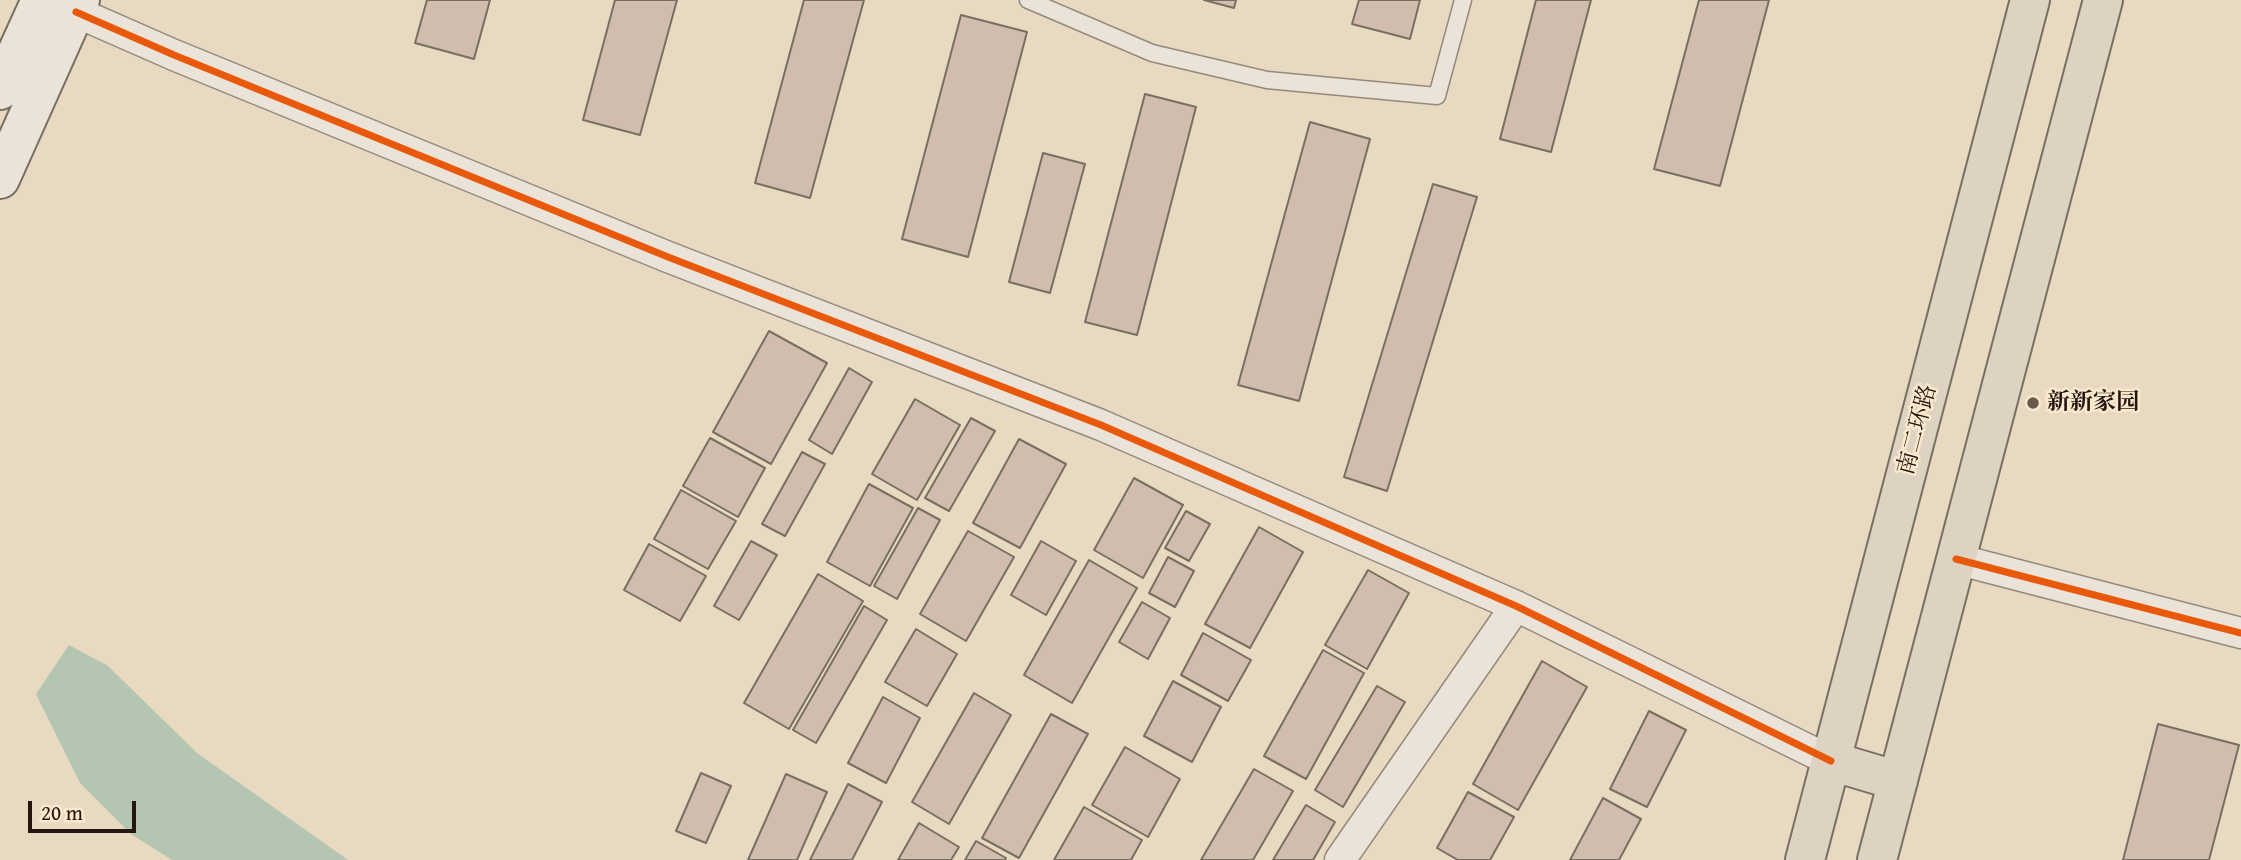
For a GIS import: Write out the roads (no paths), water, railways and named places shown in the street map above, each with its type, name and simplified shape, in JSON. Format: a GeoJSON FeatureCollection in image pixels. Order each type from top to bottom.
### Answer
{"type":"FeatureCollection","features":[{"type":"Feature","properties":{"kind":"main road","name":"南二环路"},"geometry":{"type":"LineString","coordinates":[[1805,860],[2030,0]]}},
{"type":"Feature","properties":{"kind":"main road"},"geometry":{"type":"LineString","coordinates":[[1877,860],[2102,0]]}},
{"type":"Feature","properties":{"kind":"main road"},"geometry":{"type":"LineString","coordinates":[[0,90],[66,4]]}},
{"type":"Feature","properties":{"kind":"main road"},"geometry":{"type":"LineString","coordinates":[[0,179],[66,4]]}},
{"type":"Feature","properties":{"kind":"main road"},"geometry":{"type":"LineString","coordinates":[[1831,761],[1898,782]]}},
{"type":"Feature","properties":{"kind":"street"},"geometry":{"type":"LineString","coordinates":[[66,4],[174,55],[668,257],[1101,425],[1516,606],[1831,761]]}},
{"type":"Feature","properties":{"kind":"street"},"geometry":{"type":"LineString","coordinates":[[1956,559],[2241,633]]}},
{"type":"Feature","properties":{"kind":"street"},"geometry":{"type":"LineString","coordinates":[[1340,860],[1516,606]]}},
{"type":"Feature","properties":{"kind":"lane"},"geometry":{"type":"LineString","coordinates":[[1028,0],[1152,53],[1241,74],[1267,80],[1437,96],[1462,0]]}},
{"type":"Feature","properties":{"kind":"place","name":"新新家园"},"geometry":{"type":"Point","coordinates":[2033,403]}}]}
